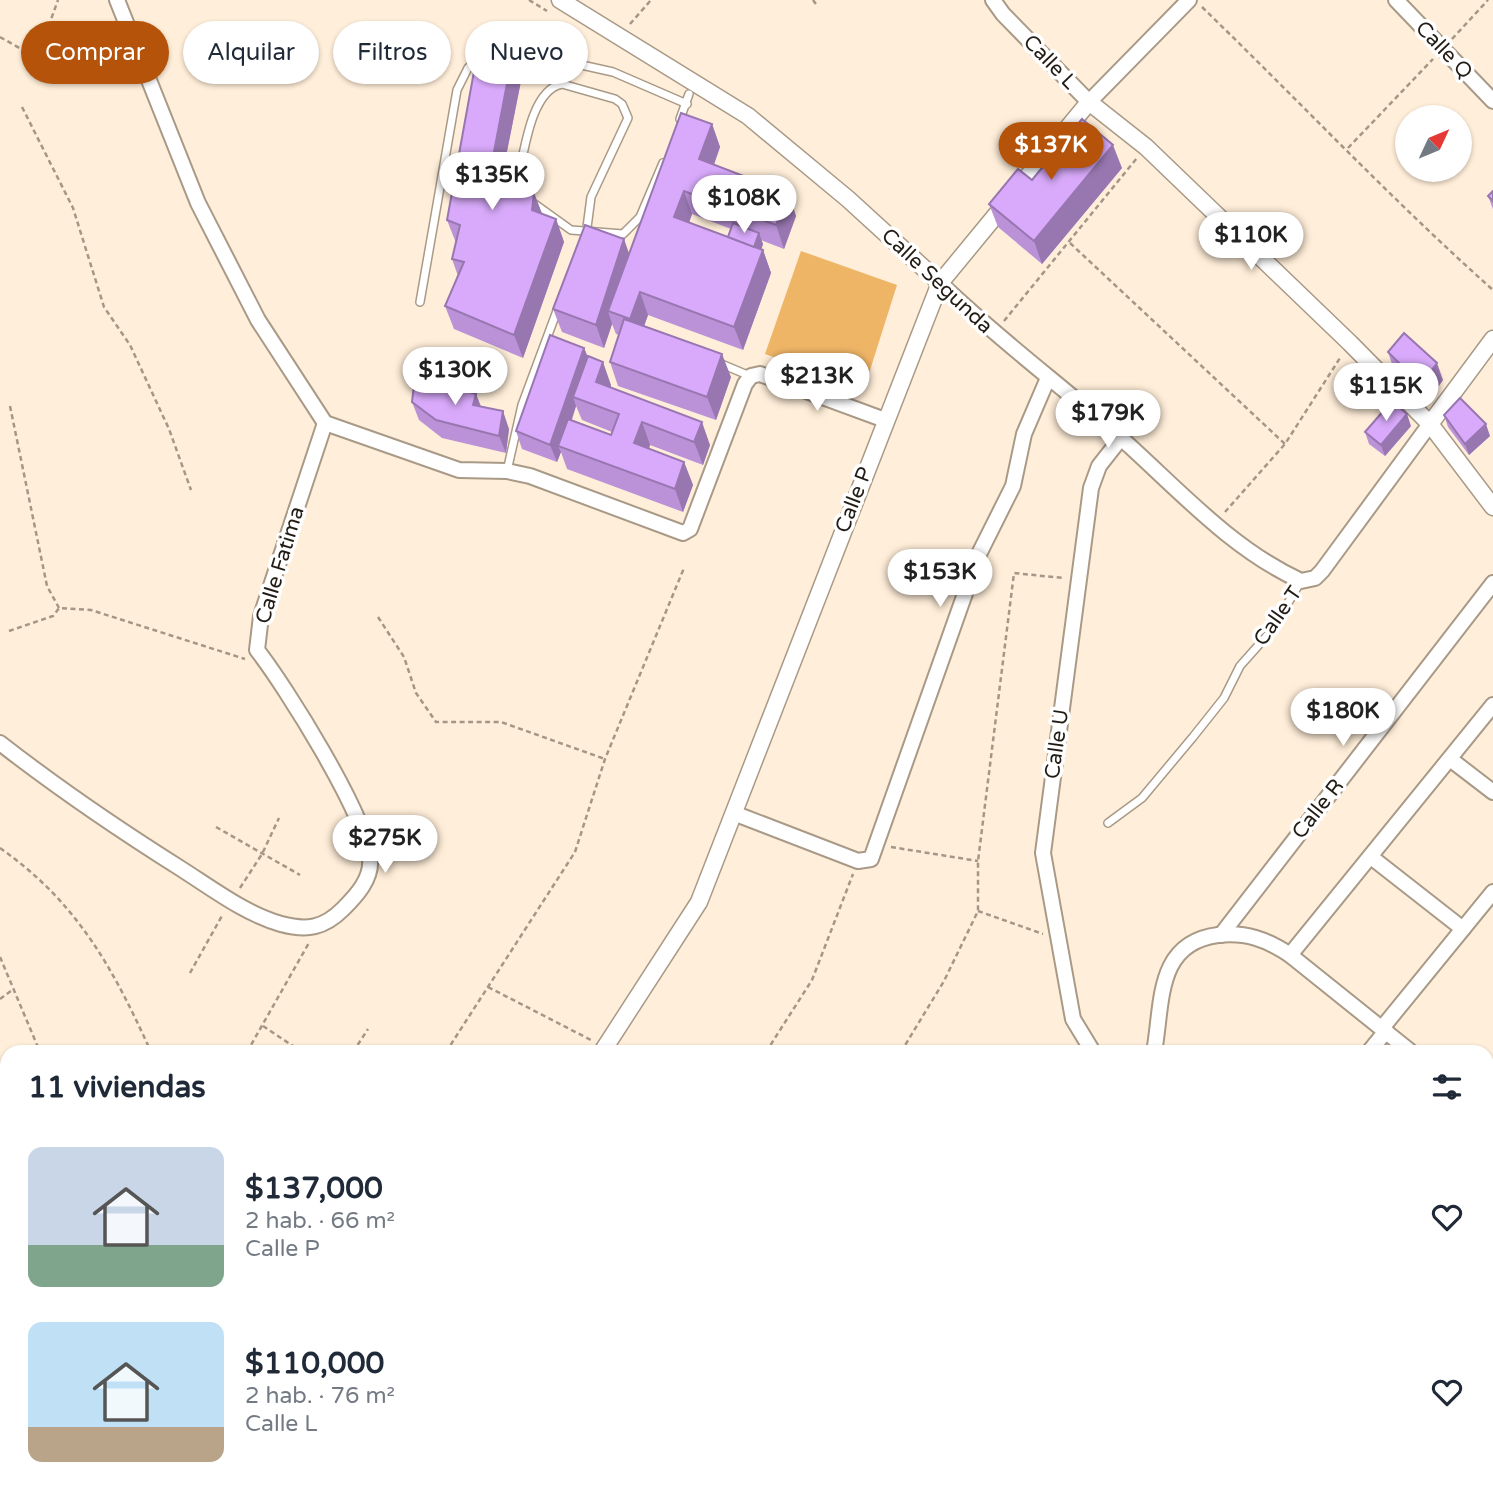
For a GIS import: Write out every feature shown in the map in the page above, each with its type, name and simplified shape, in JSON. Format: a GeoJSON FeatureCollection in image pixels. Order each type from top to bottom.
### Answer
{"type":"FeatureCollection","features":[{"type":"Feature","properties":{"kind":"street"},"geometry":{"type":"LineString","coordinates":[[117,0],[198,203],[258,320],[325,423],[459,470],[507,471],[530,476],[683,533],[690,529],[745,384],[751,376],[761,374],[885,420]]}},
{"type":"Feature","properties":{"kind":"street","name":"Calle L"},"geometry":{"type":"LineString","coordinates":[[993,0],[1003,14],[1088,102],[1146,147],[1350,343],[1430,424],[1493,507]]}},
{"type":"Feature","properties":{"kind":"street","name":"Calle P"},"geometry":{"type":"LineString","coordinates":[[606,1045],[699,902],[736,814],[885,420],[940,284],[1088,102],[1189,0]]}},
{"type":"Feature","properties":{"kind":"street","name":"Calle Q"},"geometry":{"type":"LineString","coordinates":[[1395,0],[1493,101]]}},
{"type":"Feature","properties":{"kind":"street","name":"Calle Segunda"},"geometry":{"type":"LineString","coordinates":[[555,6],[748,116],[848,200],[993,334],[1121,438],[1216,525],[1272,566],[1301,581]]}},
{"type":"Feature","properties":{"kind":"street","name":"Calle T"},"geometry":{"type":"LineString","coordinates":[[1301,581],[1315,578],[1322,571],[1493,339]]}},
{"type":"Feature","properties":{"kind":"street"},"geometry":{"type":"LineString","coordinates":[[736,814],[858,860],[870,859],[979,554],[1013,486],[1024,434],[1048,378]]}},
{"type":"Feature","properties":{"kind":"street","name":"Calle Fatima"},"geometry":{"type":"LineString","coordinates":[[317,929],[331,921],[355,897],[366,880],[371,860],[354,810],[283,688],[257,650],[261,616],[325,423]]}},
{"type":"Feature","properties":{"kind":"street","name":"Calle U"},"geometry":{"type":"LineString","coordinates":[[1089,1045],[1073,1019],[1056,939],[1043,843],[1094,478],[1121,438]]}},
{"type":"Feature","properties":{"kind":"street","name":"Calle R"},"geometry":{"type":"LineString","coordinates":[[1221,935],[1493,583]]}},
{"type":"Feature","properties":{"kind":"street"},"geometry":{"type":"LineString","coordinates":[[1290,955],[1493,705]]}},
{"type":"Feature","properties":{"kind":"street"},"geometry":{"type":"LineString","coordinates":[[0,743],[118,829],[231,901],[281,924],[317,929]]}},
{"type":"Feature","properties":{"kind":"street"},"geometry":{"type":"LineString","coordinates":[[1450,759],[1493,792]]}},
{"type":"Feature","properties":{"kind":"street"},"geometry":{"type":"LineString","coordinates":[[1371,857],[1463,929]]}},
{"type":"Feature","properties":{"kind":"street"},"geometry":{"type":"LineString","coordinates":[[1374,1045],[1493,891]]}},
{"type":"Feature","properties":{"kind":"street"},"geometry":{"type":"LineString","coordinates":[[1155,1045],[1163,986],[1170,965],[1189,944],[1221,935],[1257,937],[1290,955],[1402,1045]]}},
{"type":"Feature","properties":{"kind":"lane"},"geometry":{"type":"LineString","coordinates":[[588,66],[603,69],[687,104]]}},
{"type":"Feature","properties":{"kind":"lane"},"geometry":{"type":"LineString","coordinates":[[419,302],[433,220],[451,141],[457,90],[465,74]]}},
{"type":"Feature","properties":{"kind":"lane"},"geometry":{"type":"LineString","coordinates":[[583,242],[588,229],[586,217],[591,197],[626,125],[626,111],[615,99],[576,86],[553,86],[536,108],[517,183],[519,192],[570,230],[588,229],[623,234],[629,231],[640,217],[666,154]]}},
{"type":"Feature","properties":{"kind":"lane"},"geometry":{"type":"LineString","coordinates":[[676,129],[689,94]]}},
{"type":"Feature","properties":{"kind":"lane"},"geometry":{"type":"LineString","coordinates":[[507,471],[522,405],[560,304]]}},
{"type":"Feature","properties":{"kind":"lane"},"geometry":{"type":"LineString","coordinates":[[714,361],[751,376]]}},
{"type":"Feature","properties":{"kind":"lane","name":"Calle T"},"geometry":{"type":"LineString","coordinates":[[1108,823],[1142,798],[1193,737],[1224,698],[1240,666],[1272,630],[1301,581]]}},
{"type":"Feature","properties":{"kind":"path"},"geometry":{"type":"LineString","coordinates":[[0,37],[37,58],[58,0]]}},
{"type":"Feature","properties":{"kind":"path"},"geometry":{"type":"LineString","coordinates":[[529,0],[555,6]]}},
{"type":"Feature","properties":{"kind":"path"},"geometry":{"type":"LineString","coordinates":[[623,31],[651,0]]}},
{"type":"Feature","properties":{"kind":"path"},"geometry":{"type":"LineString","coordinates":[[813,0],[818,7]]}},
{"type":"Feature","properties":{"kind":"path"},"geometry":{"type":"LineString","coordinates":[[1194,0],[1347,148],[1411,217],[1493,290]]}},
{"type":"Feature","properties":{"kind":"path"},"geometry":{"type":"LineString","coordinates":[[1347,148],[1488,0]]}},
{"type":"Feature","properties":{"kind":"path"},"geometry":{"type":"LineString","coordinates":[[22,107],[73,208],[104,307],[130,345],[169,429],[191,490]]}},
{"type":"Feature","properties":{"kind":"path"},"geometry":{"type":"LineString","coordinates":[[993,334],[1146,147]]}},
{"type":"Feature","properties":{"kind":"path"},"geometry":{"type":"LineString","coordinates":[[1070,243],[1285,444]]}},
{"type":"Feature","properties":{"kind":"path"},"geometry":{"type":"LineString","coordinates":[[1216,525],[1285,444],[1350,343]]}},
{"type":"Feature","properties":{"kind":"path"},"geometry":{"type":"LineString","coordinates":[[10,406],[47,586],[60,608]]}},
{"type":"Feature","properties":{"kind":"path"},"geometry":{"type":"LineString","coordinates":[[451,1045],[575,852],[605,760],[684,568]]}},
{"type":"Feature","properties":{"kind":"path"},"geometry":{"type":"LineString","coordinates":[[905,1045],[944,981],[978,911],[978,861],[1014,573],[1080,580]]}},
{"type":"Feature","properties":{"kind":"path"},"geometry":{"type":"LineString","coordinates":[[9,631],[53,616],[60,608]]}},
{"type":"Feature","properties":{"kind":"path"},"geometry":{"type":"LineString","coordinates":[[60,608],[90,610],[246,659]]}},
{"type":"Feature","properties":{"kind":"path"},"geometry":{"type":"LineString","coordinates":[[378,617],[404,657],[416,693],[436,722],[500,722],[605,760]]}},
{"type":"Feature","properties":{"kind":"path"},"geometry":{"type":"LineString","coordinates":[[190,973],[261,855],[279,817]]}},
{"type":"Feature","properties":{"kind":"path"},"geometry":{"type":"LineString","coordinates":[[216,827],[300,875]]}},
{"type":"Feature","properties":{"kind":"path"},"geometry":{"type":"LineString","coordinates":[[877,844],[978,861]]}},
{"type":"Feature","properties":{"kind":"path"},"geometry":{"type":"LineString","coordinates":[[0,848],[50,890],[88,931],[119,982],[148,1045]]}},
{"type":"Feature","properties":{"kind":"path"},"geometry":{"type":"LineString","coordinates":[[770,1045],[812,980],[858,860]]}},
{"type":"Feature","properties":{"kind":"path"},"geometry":{"type":"LineString","coordinates":[[978,911],[1056,939]]}},
{"type":"Feature","properties":{"kind":"path"},"geometry":{"type":"LineString","coordinates":[[251,1045],[317,929]]}},
{"type":"Feature","properties":{"kind":"path"},"geometry":{"type":"LineString","coordinates":[[0,957],[37,1045]]}},
{"type":"Feature","properties":{"kind":"path"},"geometry":{"type":"LineString","coordinates":[[488,987],[596,1045]]}},
{"type":"Feature","properties":{"kind":"path"},"geometry":{"type":"LineString","coordinates":[[0,999],[12,990]]}},
{"type":"Feature","properties":{"kind":"path"},"geometry":{"type":"LineString","coordinates":[[263,1026],[292,1045]]}},
{"type":"Feature","properties":{"kind":"path"},"geometry":{"type":"LineString","coordinates":[[358,1045],[368,1029]]}},
{"type":"Feature","properties":{"kind":"shaded area"},"geometry":{"type":"Polygon","coordinates":[[[801,251],[897,285],[864,389],[765,354],[801,251]]]}},
{"type":"Feature","properties":{"kind":"building"},"geometry":{"type":"Polygon","coordinates":[[[472,84],[507,84],[489,178],[534,193],[532,210],[556,219],[514,335],[445,306],[464,262],[452,259],[460,225],[447,220],[472,84]]]}},
{"type":"Feature","properties":{"kind":"building"},"geometry":{"type":"Polygon","coordinates":[[[681,113],[712,124],[699,159],[788,193],[776,225],[684,191],[674,217],[763,250],[734,327],[640,292],[630,319],[608,311],[681,113]]]}},
{"type":"Feature","properties":{"kind":"building"},"geometry":{"type":"Polygon","coordinates":[[[1082,119],[1113,145],[1034,241],[989,204],[1018,169],[1032,180],[1082,119]]]}},
{"type":"Feature","properties":{"kind":"building"},"geometry":{"type":"Polygon","coordinates":[[[733,223],[759,233],[754,247],[728,237],[733,223]]]}},
{"type":"Feature","properties":{"kind":"building"},"geometry":{"type":"Polygon","coordinates":[[[585,225],[624,239],[596,325],[553,309],[585,225]]]}},
{"type":"Feature","properties":{"kind":"building"},"geometry":{"type":"Polygon","coordinates":[[[624,319],[722,354],[707,397],[610,362],[624,319]]]}},
{"type":"Feature","properties":{"kind":"building"},"geometry":{"type":"Polygon","coordinates":[[[1404,333],[1437,363],[1421,385],[1388,352],[1404,333]]]}},
{"type":"Feature","properties":{"kind":"building"},"geometry":{"type":"Polygon","coordinates":[[[550,335],[584,348],[550,445],[516,431],[550,335]]]}},
{"type":"Feature","properties":{"kind":"building"},"geometry":{"type":"Polygon","coordinates":[[[588,356],[603,362],[596,382],[702,422],[694,442],[642,422],[634,443],[684,462],[675,489],[558,446],[568,419],[611,435],[619,414],[573,397],[588,356]]]}},
{"type":"Feature","properties":{"kind":"building"},"geometry":{"type":"Polygon","coordinates":[[[415,376],[476,394],[473,405],[503,411],[499,436],[436,420],[412,402],[415,376]]]}},
{"type":"Feature","properties":{"kind":"building"},"geometry":{"type":"Polygon","coordinates":[[[1460,398],[1486,424],[1465,444],[1444,415],[1460,398]]]}},
{"type":"Feature","properties":{"kind":"building"},"geometry":{"type":"Polygon","coordinates":[[[1392,401],[1407,414],[1381,445],[1365,432],[1392,401]]]}}]}
